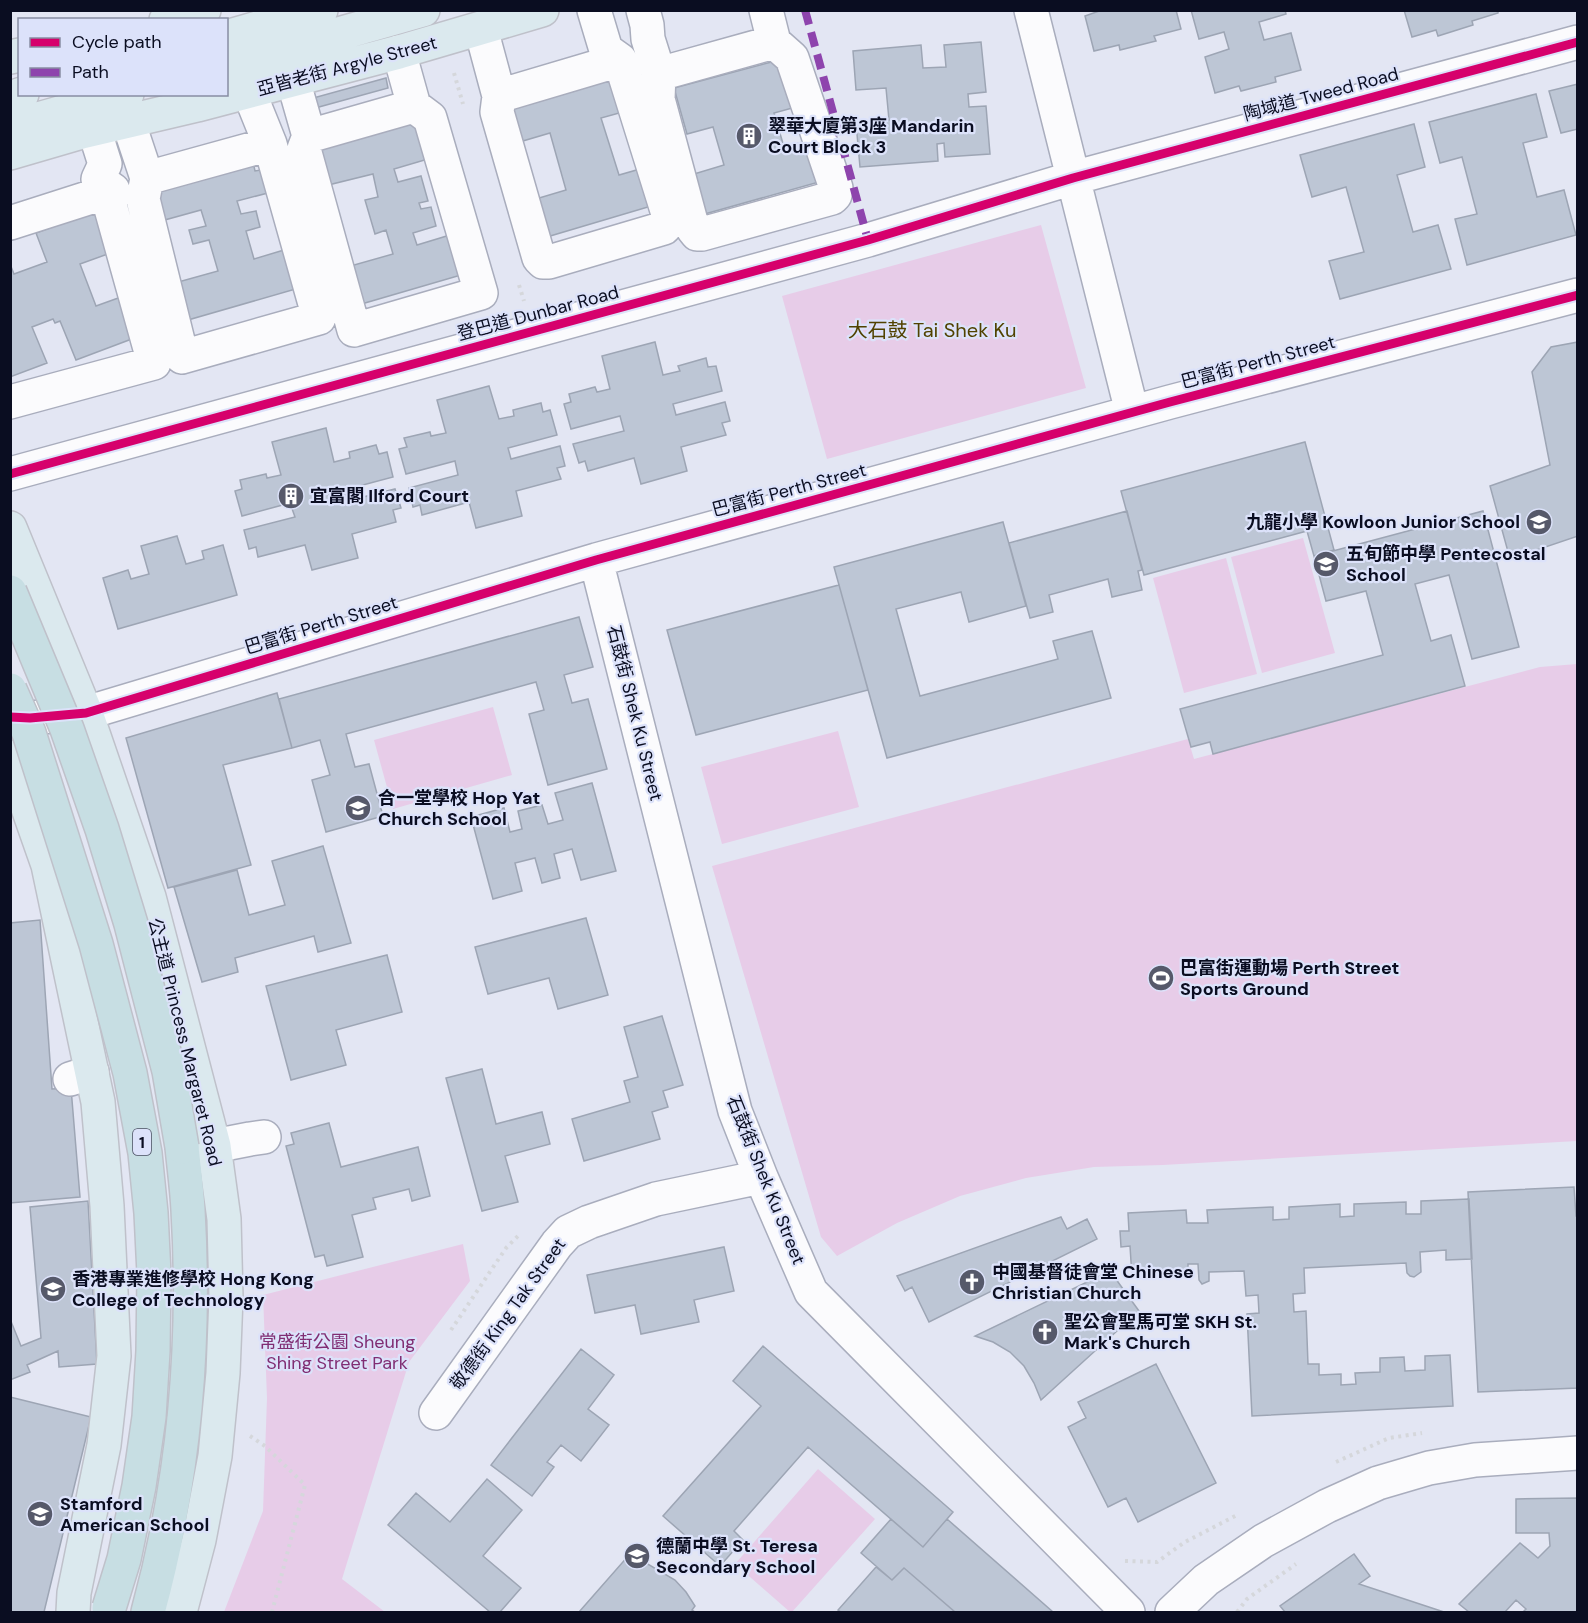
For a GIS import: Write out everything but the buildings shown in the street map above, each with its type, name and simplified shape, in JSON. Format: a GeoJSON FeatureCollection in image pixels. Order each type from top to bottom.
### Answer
{"type":"FeatureCollection","features":[{"type":"Feature","properties":{"kind":"highway","name":"公主道 Princess Margaret Road"},"geometry":{"type":"LineString","coordinates":[[10,592],[67,729],[102,829],[131,924],[169,1071],[182,1147],[188,1210],[190,1274],[189,1351],[184,1423],[175,1491],[160,1568],[148,1612]]}},
{"type":"Feature","properties":{"kind":"highway","name":"1"},"geometry":{"type":"LineString","coordinates":[[10,690],[29,733],[96,944],[130,1073],[146,1165],[154,1274],[149,1417],[140,1486],[124,1560],[108,1610]]}},
{"type":"Feature","properties":{"kind":"main road"},"geometry":{"type":"LineString","coordinates":[[174,18],[204,10]]}},
{"type":"Feature","properties":{"kind":"main road"},"geometry":{"type":"LineString","coordinates":[[228,36],[321,10]]}},
{"type":"Feature","properties":{"kind":"main road"},"geometry":{"type":"LineString","coordinates":[[228,65],[423,10]]}},
{"type":"Feature","properties":{"kind":"main road","name":"亞皆老街 Argyle Street"},"geometry":{"type":"LineString","coordinates":[[228,95],[249,92],[399,52],[542,10]]}},
{"type":"Feature","properties":{"kind":"main road","name":"亞皆老街 Argyle Street"},"geometry":{"type":"LineString","coordinates":[[10,153],[94,129],[127,108],[218,96]]}},
{"type":"Feature","properties":{"kind":"main road"},"geometry":{"type":"LineString","coordinates":[[10,127],[127,108]]}},
{"type":"Feature","properties":{"kind":"main road","name":"公主道 Princess Margaret Road"},"geometry":{"type":"LineString","coordinates":[[10,528],[86,713],[149,897],[214,1146],[224,1219],[226,1297],[224,1372],[215,1456],[199,1540],[180,1612]]}},
{"type":"Feature","properties":{"kind":"main road"},"geometry":{"type":"LineString","coordinates":[[10,757],[48,865],[87,1084],[108,1226],[114,1356],[104,1445],[74,1593],[73,1612]]}},
{"type":"Feature","properties":{"kind":"main road"},"geometry":{"type":"LineString","coordinates":[[87,1084],[135,1123],[147,1126],[165,1125],[182,1113],[186,1107],[197,1077]]}},
{"type":"Feature","properties":{"kind":"street"},"geometry":{"type":"LineString","coordinates":[[481,29],[498,96],[497,112],[539,258],[543,262],[549,262],[664,228],[668,224],[669,217],[620,60],[606,50],[594,10]]}},
{"type":"Feature","properties":{"kind":"street"},"geometry":{"type":"LineString","coordinates":[[643,10],[648,39],[659,74],[658,99],[693,230],[697,234],[832,198],[835,195],[836,188],[792,58],[774,42],[766,10]]}},
{"type":"Feature","properties":{"kind":"street"},"geometry":{"type":"LineString","coordinates":[[1031,10],[1132,412]]}},
{"type":"Feature","properties":{"kind":"street"},"geometry":{"type":"LineString","coordinates":[[659,74],[774,42]]}},
{"type":"Feature","properties":{"kind":"street","name":"陶域道 Tweed Road"},"geometry":{"type":"LineString","coordinates":[[1072,178],[1578,42]]}},
{"type":"Feature","properties":{"kind":"street"},"geometry":{"type":"LineString","coordinates":[[293,80],[309,136],[304,149],[354,330],[481,293],[430,118],[414,106],[399,52]]}},
{"type":"Feature","properties":{"kind":"street"},"geometry":{"type":"LineString","coordinates":[[498,96],[620,60]]}},
{"type":"Feature","properties":{"kind":"street"},"geometry":{"type":"LineString","coordinates":[[127,108],[147,178],[143,199],[182,357],[320,318],[270,144],[249,92]]}},
{"type":"Feature","properties":{"kind":"street"},"geometry":{"type":"LineString","coordinates":[[309,136],[414,106]]}},
{"type":"Feature","properties":{"kind":"street"},"geometry":{"type":"LineString","coordinates":[[94,129],[105,164],[98,179],[113,190]]}},
{"type":"Feature","properties":{"kind":"street"},"geometry":{"type":"LineString","coordinates":[[147,178],[270,144]]}},
{"type":"Feature","properties":{"kind":"street","name":"登巴道 Dunbar Road"},"geometry":{"type":"LineString","coordinates":[[10,474],[867,240],[1072,178]]}},
{"type":"Feature","properties":{"kind":"street"},"geometry":{"type":"LineString","coordinates":[[10,223],[113,190]]}},
{"type":"Feature","properties":{"kind":"street"},"geometry":{"type":"LineString","coordinates":[[10,402],[154,363],[110,205],[113,190]]}},
{"type":"Feature","properties":{"kind":"street","name":"巴富街 Perth Street"},"geometry":{"type":"LineString","coordinates":[[10,717],[30,718],[86,713],[597,560],[1132,412],[1578,295]]}},
{"type":"Feature","properties":{"kind":"street","name":"石鼓街 Shek Ku Street"},"geometry":{"type":"LineString","coordinates":[[597,560],[735,1111],[760,1177],[811,1292],[1128,1612]]}},
{"type":"Feature","properties":{"kind":"street"},"geometry":{"type":"LineString","coordinates":[[214,1146],[264,1137]]}},
{"type":"Feature","properties":{"kind":"street","name":"敬德街 King Tak Street"},"geometry":{"type":"LineString","coordinates":[[436,1413],[557,1244],[568,1232],[589,1221],[656,1199],[760,1177]]}},
{"type":"Feature","properties":{"kind":"street"},"geometry":{"type":"LineString","coordinates":[[1172,1612],[1206,1580],[1263,1541],[1327,1506],[1378,1483],[1428,1468],[1475,1460],[1578,1453]]}},
{"type":"Feature","properties":{"kind":"path"},"geometry":{"type":"LineString","coordinates":[[453,73],[458,88]]}},
{"type":"Feature","properties":{"kind":"path"},"geometry":{"type":"LineString","coordinates":[[448,1333],[506,1248],[521,1233]]}},
{"type":"Feature","properties":{"kind":"path"},"geometry":{"type":"LineString","coordinates":[[1332,1464],[1389,1438],[1427,1432]]}},
{"type":"Feature","properties":{"kind":"path"},"geometry":{"type":"LineString","coordinates":[[247,1434],[265,1446],[305,1485],[272,1612]]}},
{"type":"Feature","properties":{"kind":"path"},"geometry":{"type":"LineString","coordinates":[[1120,1560],[1157,1562],[1185,1542],[1248,1509]]}},
{"type":"Feature","properties":{"kind":"path"},"geometry":{"type":"LineString","coordinates":[[1237,1612],[1247,1599],[1305,1558]]}},
{"type":"Feature","properties":{"kind":"green space"},"geometry":{"type":"Polygon","coordinates":[[[1041,225],[1086,388],[827,459],[782,296],[1041,225]]]}},
{"type":"Feature","properties":{"kind":"green space"},"geometry":{"type":"Polygon","coordinates":[[[1303,538],[1335,653],[1262,673],[1231,557],[1303,538]]]}},
{"type":"Feature","properties":{"kind":"green space"},"geometry":{"type":"Polygon","coordinates":[[[1226,558],[1257,674],[1184,693],[1153,578],[1226,558]]]}},
{"type":"Feature","properties":{"kind":"green space","name":"巴富街運動場 Perth Street Sports Ground"},"geometry":{"type":"Polygon","coordinates":[[[1577,664],[1577,1141],[1094,1167],[1026,1178],[960,1196],[897,1223],[837,1256],[821,1237],[712,866],[1188,739],[1194,759],[1540,667],[1577,664]]]}},
{"type":"Feature","properties":{"kind":"green space"},"geometry":{"type":"Polygon","coordinates":[[[493,707],[512,775],[393,809],[374,740],[493,707]]]}},
{"type":"Feature","properties":{"kind":"green space"},"geometry":{"type":"Polygon","coordinates":[[[838,731],[859,807],[722,844],[701,767],[838,731]]]}},
{"type":"Feature","properties":{"kind":"green space","name":"常盛街公園 Sheung Shing Street Park"},"geometry":{"type":"Polygon","coordinates":[[[463,1244],[470,1281],[409,1362],[342,1579],[385,1612],[224,1612],[263,1511],[267,1398],[263,1295],[463,1244]]]}},
{"type":"Feature","properties":{"kind":"green space"},"geometry":{"type":"Polygon","coordinates":[[[818,1469],[875,1519],[790,1612],[735,1564],[818,1469]]]}},
{"type":"Feature","properties":{"kind":"marked path"},"geometry":{"type":"LineString","coordinates":[[805,10],[868,240]]}},
{"type":"Feature","properties":{"kind":"cycle path"},"geometry":{"type":"LineString","coordinates":[[10,474],[868,240],[1073,178],[1578,42]]}},
{"type":"Feature","properties":{"kind":"cycle path"},"geometry":{"type":"LineString","coordinates":[[10,717],[30,718],[86,713],[596,560],[1170,402],[1578,295]]}},
{"type":"Feature","properties":{"kind":"place","name":"翠華大廈第3座 Mandarin Court Block 3"},"geometry":{"type":"Point","coordinates":[749,136]}},
{"type":"Feature","properties":{"kind":"place","name":"宜富閣 Ilford Court"},"geometry":{"type":"Point","coordinates":[291,496]}},
{"type":"Feature","properties":{"kind":"place","name":"九龍小學 Kowloon Junior School"},"geometry":{"type":"Point","coordinates":[1539,522]}},
{"type":"Feature","properties":{"kind":"place","name":"五旬節中學 Pentecostal School"},"geometry":{"type":"Point","coordinates":[1326,564]}},
{"type":"Feature","properties":{"kind":"place","name":"合一堂學校 Hop Yat Church School"},"geometry":{"type":"Point","coordinates":[358,808]}},
{"type":"Feature","properties":{"kind":"place","name":"巴富街運動場 Perth Street Sports Ground"},"geometry":{"type":"Point","coordinates":[1161,978]}},
{"type":"Feature","properties":{"kind":"place","name":"中國基督徒會堂 Chinese Christian Church"},"geometry":{"type":"Point","coordinates":[972,1282]}},
{"type":"Feature","properties":{"kind":"place","name":"香港專業進修學校 Hong Kong College of Technology"},"geometry":{"type":"Point","coordinates":[53,1289]}},
{"type":"Feature","properties":{"kind":"place","name":"聖公會聖馬可堂 SKH St. Mark's Church"},"geometry":{"type":"Point","coordinates":[1045,1332]}},
{"type":"Feature","properties":{"kind":"place","name":"Stamford American School"},"geometry":{"type":"Point","coordinates":[40,1514]}},
{"type":"Feature","properties":{"kind":"place","name":"德蘭中學 St. Teresa Secondary School"},"geometry":{"type":"Point","coordinates":[637,1556]}},
{"type":"Feature","properties":{"kind":"district","name":"大石鼓 Tai Shek Ku"},"geometry":{"type":"Point","coordinates":[932,330]}}]}
